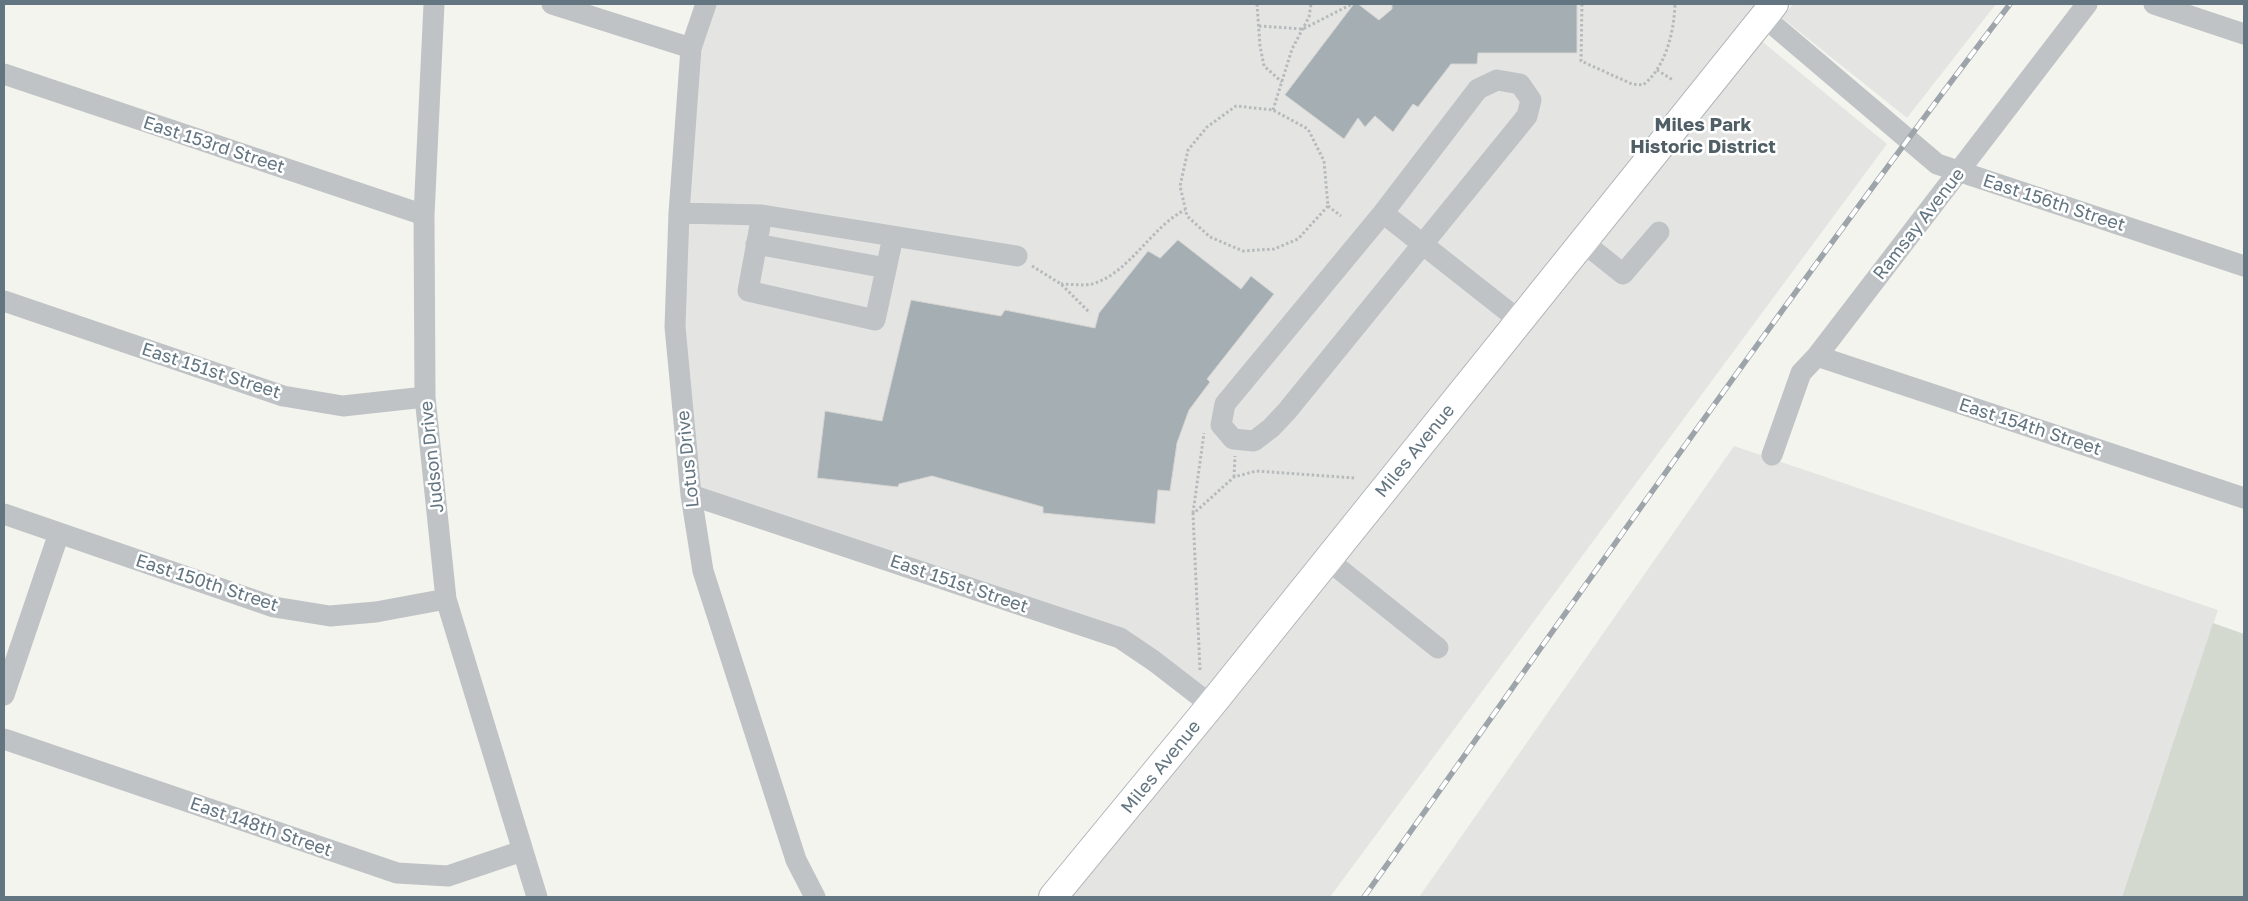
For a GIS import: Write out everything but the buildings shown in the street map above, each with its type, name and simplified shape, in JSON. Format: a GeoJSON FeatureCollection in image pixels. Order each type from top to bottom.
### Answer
{"type":"FeatureCollection","features":[{"type":"Feature","properties":{"kind":"main road","name":"Miles Avenue"},"geometry":{"type":"LineString","coordinates":[[1054,897],[1328,560],[1769,10]]}},
{"type":"Feature","properties":{"kind":"street","name":"Judson Drive"},"geometry":{"type":"LineString","coordinates":[[434,4],[424,215],[425,397],[446,600],[536,897]]}},
{"type":"Feature","properties":{"kind":"street"},"geometry":{"type":"LineString","coordinates":[[552,4],[691,48]]}},
{"type":"Feature","properties":{"kind":"street","name":"Lotus Drive"},"geometry":{"type":"LineString","coordinates":[[706,4],[691,48],[679,213],[675,327],[691,495],[704,570],[796,860],[815,897]]}},
{"type":"Feature","properties":{"kind":"street","name":"Ramsay Avenue"},"geometry":{"type":"LineString","coordinates":[[1772,455],[1801,373],[1817,356],[2087,4]]}},
{"type":"Feature","properties":{"kind":"street"},"geometry":{"type":"LineString","coordinates":[[2154,4],[2244,34]]}},
{"type":"Feature","properties":{"kind":"street","name":"East 156th Street"},"geometry":{"type":"LineString","coordinates":[[1769,10],[1937,164],[2244,266]]}},
{"type":"Feature","properties":{"kind":"street","name":"East 153rd Street"},"geometry":{"type":"LineString","coordinates":[[4,74],[424,215]]}},
{"type":"Feature","properties":{"kind":"street"},"geometry":{"type":"LineString","coordinates":[[1497,80],[1520,84],[1531,100],[1527,116],[1271,428],[1254,441],[1232,439],[1221,425],[1225,404],[1383,213],[1478,89],[1497,80]]}},
{"type":"Feature","properties":{"kind":"street"},"geometry":{"type":"LineString","coordinates":[[679,213],[762,215],[1017,256]]}},
{"type":"Feature","properties":{"kind":"street"},"geometry":{"type":"LineString","coordinates":[[1383,213],[1520,321]]}},
{"type":"Feature","properties":{"kind":"street"},"geometry":{"type":"LineString","coordinates":[[762,215],[748,291],[875,320],[893,237]]}},
{"type":"Feature","properties":{"kind":"street"},"geometry":{"type":"LineString","coordinates":[[1584,242],[1623,274],[1659,232]]}},
{"type":"Feature","properties":{"kind":"street"},"geometry":{"type":"LineString","coordinates":[[756,244],[886,268]]}},
{"type":"Feature","properties":{"kind":"street","name":"East 151st Street"},"geometry":{"type":"LineString","coordinates":[[4,301],[283,396],[343,406],[425,397]]}},
{"type":"Feature","properties":{"kind":"street","name":"East 154th Street"},"geometry":{"type":"LineString","coordinates":[[1817,356],[2244,498]]}},
{"type":"Feature","properties":{"kind":"street","name":"East 151st Street"},"geometry":{"type":"LineString","coordinates":[[691,495],[1120,638],[1154,661],[1211,705]]}},
{"type":"Feature","properties":{"kind":"street","name":"East 150th Street"},"geometry":{"type":"LineString","coordinates":[[4,514],[274,607],[330,616],[376,612],[446,600]]}},
{"type":"Feature","properties":{"kind":"street"},"geometry":{"type":"LineString","coordinates":[[4,695],[59,533]]}},
{"type":"Feature","properties":{"kind":"street"},"geometry":{"type":"LineString","coordinates":[[1328,560],[1438,648]]}},
{"type":"Feature","properties":{"kind":"street","name":"East 148th Street"},"geometry":{"type":"LineString","coordinates":[[4,739],[397,873],[448,876],[522,851]]}},
{"type":"Feature","properties":{"kind":"path"},"geometry":{"type":"LineString","coordinates":[[1257,4],[1260,46],[1264,66],[1282,82]]}},
{"type":"Feature","properties":{"kind":"path"},"geometry":{"type":"LineString","coordinates":[[1273,110],[1292,49],[1310,17],[1311,4]]}},
{"type":"Feature","properties":{"kind":"path"},"geometry":{"type":"LineString","coordinates":[[1259,26],[1303,29],[1352,4]]}},
{"type":"Feature","properties":{"kind":"path"},"geometry":{"type":"LineString","coordinates":[[1582,4],[1581,61],[1632,84],[1643,85],[1657,70],[1670,38],[1674,4]]}},
{"type":"Feature","properties":{"kind":"path"},"geometry":{"type":"LineString","coordinates":[[1657,70],[1673,80]]}},
{"type":"Feature","properties":{"kind":"path"},"geometry":{"type":"LineString","coordinates":[[1328,206],[1298,239],[1274,250],[1243,251],[1210,237],[1188,216],[1180,186],[1188,150],[1207,127],[1236,106],[1273,110],[1308,128],[1324,161],[1328,206],[1341,216]]}},
{"type":"Feature","properties":{"kind":"path"},"geometry":{"type":"LineString","coordinates":[[1061,284],[1092,284],[1119,270],[1173,216],[1186,210]]}},
{"type":"Feature","properties":{"kind":"path"},"geometry":{"type":"LineString","coordinates":[[1017,256],[1061,284],[1090,312]]}},
{"type":"Feature","properties":{"kind":"path"},"geometry":{"type":"LineString","coordinates":[[1200,670],[1193,514],[1204,432]]}},
{"type":"Feature","properties":{"kind":"path"},"geometry":{"type":"LineString","coordinates":[[1234,478],[1235,456]]}},
{"type":"Feature","properties":{"kind":"path"},"geometry":{"type":"LineString","coordinates":[[1193,514],[1234,478],[1256,471],[1354,478]]}},
{"type":"Feature","properties":{"kind":"shaded area"},"geometry":{"type":"Polygon","coordinates":[[[706,4],[1773,4],[1211,705],[1154,661],[691,495],[679,213],[706,4]]]}},
{"type":"Feature","properties":{"kind":"shaded area"},"geometry":{"type":"Polygon","coordinates":[[[1793,4],[1996,4],[1907,118],[1782,18],[1793,4]]]}},
{"type":"Feature","properties":{"kind":"shaded area"},"geometry":{"type":"Polygon","coordinates":[[[1758,38],[1887,144],[1330,897],[1072,897],[1758,38]]]}},
{"type":"Feature","properties":{"kind":"shaded area"},"geometry":{"type":"Polygon","coordinates":[[[1734,446],[2218,610],[2122,897],[1419,897],[1734,446]]]}},
{"type":"Feature","properties":{"kind":"shaded area"},"geometry":{"type":"Polygon","coordinates":[[[2213,623],[2244,634],[2244,897],[2122,897],[2213,623]]]}},
{"type":"Feature","properties":{"kind":"railway"},"geometry":{"type":"LineString","coordinates":[[1364,897],[1764,336],[2010,4]]}},
{"type":"Feature","properties":{"kind":"district","name":"Miles Park Historic District"},"geometry":{"type":"Point","coordinates":[1703,136]}}]}
